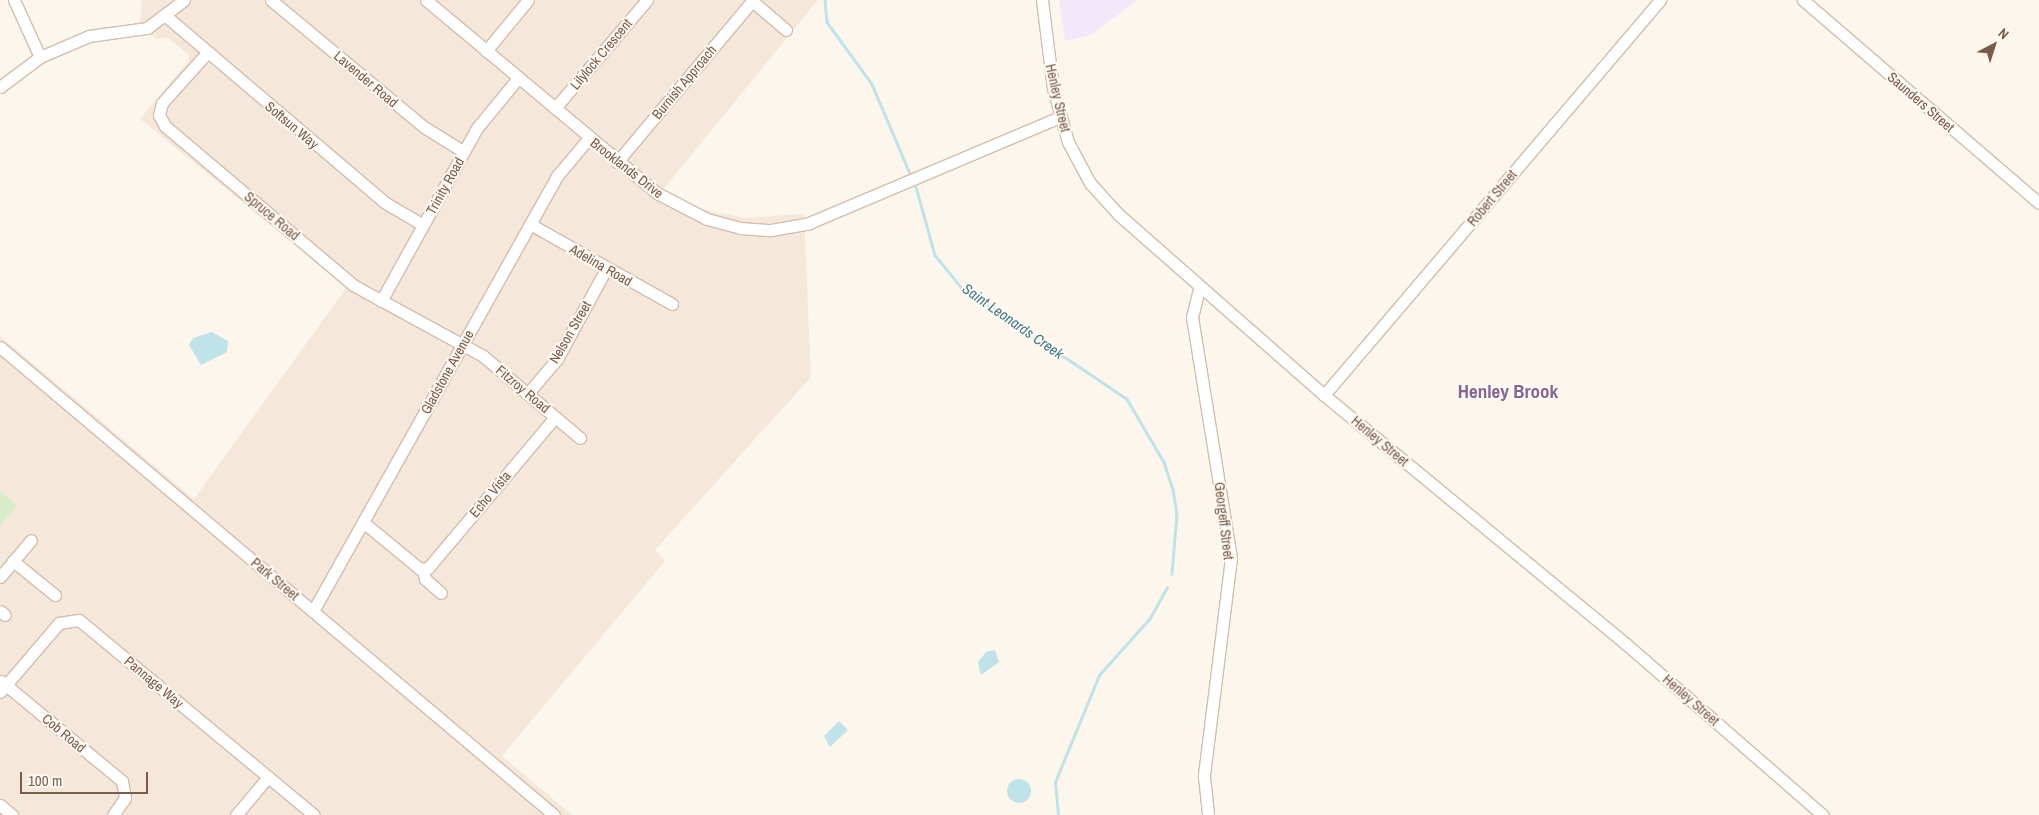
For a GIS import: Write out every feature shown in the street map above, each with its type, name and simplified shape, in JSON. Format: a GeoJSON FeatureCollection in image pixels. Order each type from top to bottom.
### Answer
{"type":"FeatureCollection","features":[{"type":"Feature","properties":{"kind":"street"},"geometry":{"type":"LineString","coordinates":[[14,0],[40,57]]}},
{"type":"Feature","properties":{"kind":"street"},"geometry":{"type":"LineString","coordinates":[[0,87],[40,57],[75,41],[147,28],[167,17],[184,0]]}},
{"type":"Feature","properties":{"kind":"street","name":"Lavender Road"},"geometry":{"type":"LineString","coordinates":[[271,0],[424,128],[464,152]]}},
{"type":"Feature","properties":{"kind":"street","name":"Brooklands Drive"},"geometry":{"type":"LineString","coordinates":[[426,0],[555,108],[616,162],[657,193],[707,219],[771,230],[809,224],[1060,117]]}},
{"type":"Feature","properties":{"kind":"street"},"geometry":{"type":"LineString","coordinates":[[486,51],[528,0]]}},
{"type":"Feature","properties":{"kind":"street","name":"Lilylock Crescent"},"geometry":{"type":"LineString","coordinates":[[555,108],[647,0]]}},
{"type":"Feature","properties":{"kind":"street","name":"Henley Street"},"geometry":{"type":"LineString","coordinates":[[1042,0],[1060,117],[1090,183],[1199,288],[1324,395],[1626,644],[1823,815]]}},
{"type":"Feature","properties":{"kind":"street","name":"Robert Street"},"geometry":{"type":"LineString","coordinates":[[1324,395],[1660,0]]}},
{"type":"Feature","properties":{"kind":"street","name":"Saunders Street"},"geometry":{"type":"LineString","coordinates":[[1803,0],[2039,203]]}},
{"type":"Feature","properties":{"kind":"street"},"geometry":{"type":"LineString","coordinates":[[751,1],[786,30]]}},
{"type":"Feature","properties":{"kind":"street","name":"Burnish Approach"},"geometry":{"type":"LineString","coordinates":[[616,162],[751,1]]}},
{"type":"Feature","properties":{"kind":"street","name":"Softsun Way"},"geometry":{"type":"LineString","coordinates":[[167,17],[206,54],[384,202],[423,226]]}},
{"type":"Feature","properties":{"kind":"street","name":"Spruce Road"},"geometry":{"type":"LineString","coordinates":[[206,54],[162,103],[159,115],[165,126],[353,285],[381,302],[462,344]]}},
{"type":"Feature","properties":{"kind":"street","name":"Trinity Road"},"geometry":{"type":"LineString","coordinates":[[381,302],[485,116],[518,78]]}},
{"type":"Feature","properties":{"kind":"street","name":"Gladstone Avenue"},"geometry":{"type":"LineString","coordinates":[[313,611],[557,176],[588,138]]}},
{"type":"Feature","properties":{"kind":"street","name":"Adelina Road"},"geometry":{"type":"LineString","coordinates":[[530,224],[606,269],[672,304]]}},
{"type":"Feature","properties":{"kind":"street","name":"Nelson Street"},"geometry":{"type":"LineString","coordinates":[[529,392],[557,359],[606,269]]}},
{"type":"Feature","properties":{"kind":"street","name":"Georgeff Street"},"geometry":{"type":"LineString","coordinates":[[1199,288],[1192,317],[1231,558],[1204,776],[1208,815]]}},
{"type":"Feature","properties":{"kind":"street","name":"Fitzroy Road"},"geometry":{"type":"LineString","coordinates":[[462,344],[529,392],[580,438]]}},
{"type":"Feature","properties":{"kind":"street","name":"Park Street"},"geometry":{"type":"LineString","coordinates":[[0,347],[554,814]]}},
{"type":"Feature","properties":{"kind":"street","name":"Echo Vista"},"geometry":{"type":"LineString","coordinates":[[423,570],[555,416]]}},
{"type":"Feature","properties":{"kind":"street"},"geometry":{"type":"LineString","coordinates":[[363,522],[423,570],[425,579],[441,593]]}},
{"type":"Feature","properties":{"kind":"street"},"geometry":{"type":"LineString","coordinates":[[0,577],[30,540]]}},
{"type":"Feature","properties":{"kind":"street"},"geometry":{"type":"LineString","coordinates":[[13,561],[55,595]]}},
{"type":"Feature","properties":{"kind":"street","name":"Pannage Way"},"geometry":{"type":"LineString","coordinates":[[2,686],[58,623],[79,620],[314,815]]}},
{"type":"Feature","properties":{"kind":"street","name":"Cob Road"},"geometry":{"type":"LineString","coordinates":[[2,686],[122,781],[126,798],[113,815]]}},
{"type":"Feature","properties":{"kind":"street"},"geometry":{"type":"LineString","coordinates":[[236,815],[268,777]]}},
{"type":"Feature","properties":{"kind":"street"},"geometry":{"type":"LineString","coordinates":[[0,805],[12,815]]}},
{"type":"Feature","properties":{"kind":"shaded area"},"geometry":{"type":"Polygon","coordinates":[[[142,0],[818,0],[662,191],[702,209],[745,218],[804,214],[811,377],[655,550],[665,561],[502,756],[572,815],[0,815],[0,336],[194,499],[347,287],[140,119],[189,60],[189,55],[168,38],[156,39],[140,23],[142,0]]]}},
{"type":"Feature","properties":{"kind":"shaded area"},"geometry":{"type":"Polygon","coordinates":[[[1059,0],[1137,0],[1091,35],[1065,41],[1059,0]]]}},
{"type":"Feature","properties":{"kind":"green space"},"geometry":{"type":"Polygon","coordinates":[[[0,491],[17,505],[0,526],[0,491]]]}},
{"type":"Feature","properties":{"kind":"water"},"geometry":{"type":"Polygon","coordinates":[[[212,332],[228,341],[227,352],[201,365],[189,345],[193,338],[212,332]]]}},
{"type":"Feature","properties":{"kind":"water"},"geometry":{"type":"Polygon","coordinates":[[[995,650],[999,662],[981,675],[978,662],[986,652],[995,650]]]}},
{"type":"Feature","properties":{"kind":"water"},"geometry":{"type":"Polygon","coordinates":[[[839,721],[848,730],[830,747],[824,736],[839,721]]]}},
{"type":"Feature","properties":{"kind":"water"},"geometry":{"type":"Polygon","coordinates":[[[1019,779],[1028,782],[1031,791],[1028,800],[1019,803],[1010,800],[1007,791],[1010,782],[1019,779]]]}},
{"type":"Feature","properties":{"kind":"waterway","name":"Saint Leonards Creek"},"geometry":{"type":"LineString","coordinates":[[825,0],[827,22],[872,84],[911,176]]}},
{"type":"Feature","properties":{"kind":"waterway","name":"Saint Leonards Creek"},"geometry":{"type":"LineString","coordinates":[[915,183],[935,255],[961,287],[1127,399],[1164,462],[1173,489],[1177,514],[1172,574]]}},
{"type":"Feature","properties":{"kind":"waterway","name":"Saint Leonards Creek"},"geometry":{"type":"LineString","coordinates":[[1058,815],[1055,782],[1099,675],[1150,618],[1167,587]]}},
{"type":"Feature","properties":{"kind":"district","name":"Henley Brook"},"geometry":{"type":"Point","coordinates":[1508,392]}}]}
